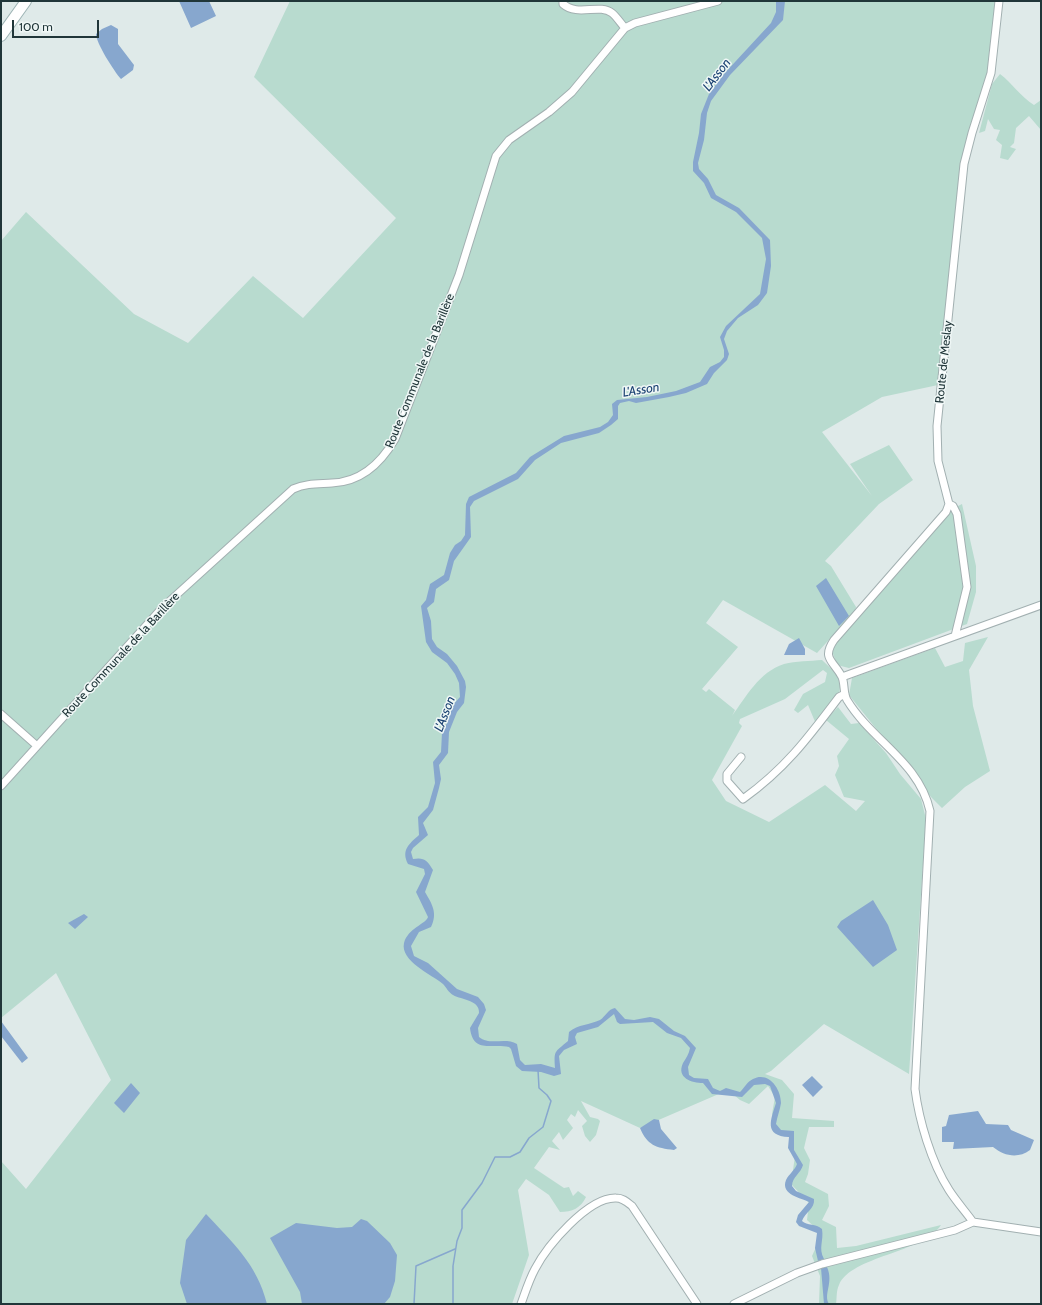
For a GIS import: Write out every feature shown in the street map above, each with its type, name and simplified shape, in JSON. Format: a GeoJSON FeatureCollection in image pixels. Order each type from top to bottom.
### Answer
{"type":"FeatureCollection","features":[{"type":"Feature","properties":{"kind":"main road"},"geometry":{"type":"LineString","coordinates":[[1,36],[26,1]]}},
{"type":"Feature","properties":{"kind":"street"},"geometry":{"type":"LineString","coordinates":[[563,1],[563,4],[566,6],[585,12],[599,10],[612,13],[625,28]]}},
{"type":"Feature","properties":{"kind":"street","name":"Route Communale de la Barillère"},"geometry":{"type":"LineString","coordinates":[[1,786],[36,745],[162,608],[253,528],[293,489],[304,484],[348,481],[367,472],[385,457],[397,435],[459,275],[496,156],[509,140],[549,112],[572,92],[625,28],[635,23],[718,1]]}},
{"type":"Feature","properties":{"kind":"street","name":"Route de Meslay"},"geometry":{"type":"LineString","coordinates":[[955,636],[967,587],[957,514],[953,506],[949,504],[938,461],[937,426],[964,164],[991,73],[999,1]]}},
{"type":"Feature","properties":{"kind":"street"},"geometry":{"type":"LineString","coordinates":[[949,504],[946,512],[830,645],[828,654],[830,661],[842,677],[844,694],[859,716],[917,778],[927,796],[930,811],[915,1089],[919,1116],[938,1170],[949,1190],[973,1222]]}},
{"type":"Feature","properties":{"kind":"street"},"geometry":{"type":"LineString","coordinates":[[842,677],[1041,605]]}},
{"type":"Feature","properties":{"kind":"street"},"geometry":{"type":"LineString","coordinates":[[741,757],[727,774],[727,781],[743,799],[771,778],[786,763],[807,740],[844,694]]}},
{"type":"Feature","properties":{"kind":"street"},"geometry":{"type":"LineString","coordinates":[[1,714],[36,745]]}},
{"type":"Feature","properties":{"kind":"street"},"geometry":{"type":"LineString","coordinates":[[521,1304],[535,1270],[543,1256],[582,1211],[608,1199],[616,1198],[624,1199],[632,1206],[697,1304]]}},
{"type":"Feature","properties":{"kind":"street"},"geometry":{"type":"LineString","coordinates":[[734,1304],[797,1273],[822,1264],[955,1230],[973,1222],[1041,1232]]}},
{"type":"Feature","properties":{"kind":"green space"},"geometry":{"type":"Polygon","coordinates":[[[290,1],[996,1],[990,62],[965,150],[938,385],[882,397],[822,432],[872,496],[850,464],[889,445],[913,480],[879,504],[825,561],[831,566],[856,607],[855,611],[817,653],[723,600],[706,623],[738,647],[702,689],[706,692],[709,689],[735,710],[732,716],[760,679],[775,668],[784,664],[822,660],[841,678],[839,696],[816,724],[808,705],[798,713],[794,710],[803,694],[825,682],[827,673],[823,670],[785,699],[740,719],[739,723],[742,726],[712,780],[726,801],[769,822],[825,785],[856,811],[865,801],[844,797],[835,775],[839,766],[837,756],[849,739],[826,720],[838,707],[851,724],[859,723],[886,753],[900,774],[921,799],[926,819],[909,1074],[824,1024],[771,1071],[765,1074],[782,1080],[794,1094],[792,1118],[834,1121],[834,1127],[809,1127],[804,1148],[810,1160],[805,1182],[828,1194],[829,1206],[822,1220],[836,1227],[837,1248],[856,1246],[941,1225],[932,1234],[919,1242],[857,1267],[846,1275],[838,1287],[836,1304],[819,1304],[820,1276],[812,1256],[822,1234],[807,1220],[809,1203],[791,1184],[795,1156],[791,1138],[777,1131],[772,1114],[775,1097],[768,1086],[749,1104],[740,1100],[728,1090],[640,1128],[581,1101],[590,1117],[600,1121],[596,1135],[590,1142],[585,1136],[582,1126],[587,1121],[578,1110],[575,1117],[571,1114],[567,1120],[573,1128],[563,1140],[559,1132],[552,1141],[560,1150],[549,1147],[534,1168],[564,1188],[569,1187],[573,1196],[578,1191],[586,1197],[582,1204],[576,1209],[560,1212],[549,1195],[526,1179],[518,1190],[529,1255],[512,1304],[1,1304],[1,1161],[26,1189],[111,1080],[56,973],[1,1018],[1,241],[26,212],[134,314],[188,343],[253,276],[303,318],[396,218],[254,77],[290,1]]]}},
{"type":"Feature","properties":{"kind":"green space"},"geometry":{"type":"Polygon","coordinates":[[[1000,74],[1034,105],[1041,100],[1041,130],[1029,116],[1016,128],[1014,143],[1010,147],[1016,149],[1008,160],[1000,158],[1002,145],[996,140],[1000,130],[994,129],[988,119],[985,131],[979,133],[992,84],[1000,74]]]}},
{"type":"Feature","properties":{"kind":"green space"},"geometry":{"type":"Polygon","coordinates":[[[962,504],[976,566],[976,592],[967,624],[849,668],[837,665],[831,648],[952,509],[962,504]]]}},
{"type":"Feature","properties":{"kind":"green space"},"geometry":{"type":"Polygon","coordinates":[[[988,637],[969,670],[973,706],[990,771],[965,787],[942,808],[931,797],[849,695],[852,678],[935,648],[945,667],[963,661],[965,643],[988,637]]]}},
{"type":"Feature","properties":{"kind":"water"},"geometry":{"type":"Polygon","coordinates":[[[179,1],[209,1],[216,16],[191,28],[179,1]]]}},
{"type":"Feature","properties":{"kind":"water"},"geometry":{"type":"Polygon","coordinates":[[[776,1],[785,1],[783,20],[730,75],[711,101],[707,113],[704,140],[698,163],[699,169],[708,179],[716,195],[739,208],[770,240],[771,266],[767,293],[758,305],[738,318],[727,331],[724,339],[729,354],[727,360],[714,373],[707,384],[686,393],[669,397],[636,403],[629,401],[620,403],[618,406],[618,419],[611,425],[599,433],[561,443],[535,460],[518,479],[474,501],[470,507],[471,537],[454,561],[449,580],[436,589],[434,602],[427,608],[431,621],[432,639],[437,647],[447,654],[457,666],[465,681],[466,687],[464,703],[457,712],[449,732],[448,753],[439,765],[441,779],[433,810],[423,823],[428,835],[413,848],[411,852],[413,859],[420,858],[425,860],[433,870],[425,892],[432,905],[434,917],[431,927],[419,932],[411,946],[414,956],[428,963],[457,989],[478,997],[484,1004],[486,1010],[478,1028],[479,1037],[488,1041],[508,1041],[517,1044],[520,1060],[525,1065],[541,1064],[555,1068],[556,1052],[568,1041],[569,1032],[576,1027],[600,1020],[615,1008],[625,1019],[634,1020],[650,1017],[659,1019],[674,1031],[685,1036],[696,1048],[688,1067],[689,1075],[694,1078],[708,1079],[713,1088],[720,1091],[726,1088],[740,1092],[753,1079],[759,1077],[764,1077],[773,1082],[779,1092],[781,1103],[776,1124],[781,1130],[794,1131],[794,1150],[803,1165],[793,1180],[792,1186],[796,1191],[814,1199],[813,1205],[802,1221],[806,1224],[817,1226],[822,1229],[821,1251],[824,1259],[818,1261],[815,1248],[817,1233],[799,1226],[796,1222],[798,1215],[809,1202],[793,1195],[786,1189],[786,1180],[797,1164],[788,1148],[789,1137],[775,1134],[772,1130],[771,1121],[776,1103],[770,1086],[765,1084],[754,1085],[742,1097],[712,1094],[703,1083],[690,1081],[683,1076],[681,1068],[690,1048],[681,1038],[667,1033],[653,1022],[620,1024],[617,1022],[614,1014],[598,1027],[577,1033],[575,1037],[577,1044],[564,1050],[559,1056],[561,1074],[554,1076],[541,1072],[522,1071],[516,1066],[509,1047],[484,1046],[475,1041],[470,1028],[479,1013],[477,1005],[452,994],[443,984],[411,961],[404,950],[406,938],[413,930],[427,920],[428,917],[416,892],[425,874],[424,869],[408,864],[405,855],[409,844],[419,835],[418,817],[428,807],[435,783],[433,762],[441,752],[442,733],[447,723],[452,706],[460,697],[459,683],[455,674],[447,663],[432,652],[426,642],[421,606],[426,600],[430,584],[444,575],[450,553],[455,545],[461,541],[465,535],[466,504],[469,497],[516,473],[530,457],[564,436],[600,427],[608,422],[613,415],[612,404],[617,400],[647,397],[676,391],[700,382],[710,367],[720,362],[724,357],[724,350],[720,337],[726,326],[760,294],[766,259],[762,238],[736,212],[711,198],[704,183],[693,171],[693,162],[701,114],[709,94],[723,75],[771,23],[776,12],[776,1]]]}},
{"type":"Feature","properties":{"kind":"water"},"geometry":{"type":"Polygon","coordinates":[[[111,25],[118,29],[118,44],[134,65],[133,70],[121,79],[102,50],[96,34],[102,29],[111,25]]]}},
{"type":"Feature","properties":{"kind":"water"},"geometry":{"type":"Polygon","coordinates":[[[826,578],[849,616],[839,626],[816,586],[826,578]]]}},
{"type":"Feature","properties":{"kind":"water"},"geometry":{"type":"Polygon","coordinates":[[[799,638],[805,649],[805,655],[784,655],[789,644],[799,638]]]}},
{"type":"Feature","properties":{"kind":"water"},"geometry":{"type":"Polygon","coordinates":[[[873,900],[888,925],[897,950],[873,967],[837,927],[841,921],[873,900]]]}},
{"type":"Feature","properties":{"kind":"water"},"geometry":{"type":"Polygon","coordinates":[[[84,914],[88,917],[75,929],[68,923],[84,914]]]}},
{"type":"Feature","properties":{"kind":"water"},"geometry":{"type":"Polygon","coordinates":[[[1,1021],[28,1058],[22,1063],[1,1036],[1,1021]]]}},
{"type":"Feature","properties":{"kind":"water"},"geometry":{"type":"Polygon","coordinates":[[[812,1076],[823,1087],[813,1097],[802,1085],[812,1076]]]}},
{"type":"Feature","properties":{"kind":"water"},"geometry":{"type":"Polygon","coordinates":[[[131,1083],[140,1093],[124,1113],[114,1103],[131,1083]]]}},
{"type":"Feature","properties":{"kind":"water"},"geometry":{"type":"Polygon","coordinates":[[[978,1111],[986,1124],[1008,1125],[1011,1130],[1034,1140],[1030,1150],[1021,1155],[1011,1155],[1002,1153],[993,1147],[953,1149],[954,1142],[942,1142],[942,1127],[946,1126],[949,1115],[978,1111]]]}},
{"type":"Feature","properties":{"kind":"water"},"geometry":{"type":"Polygon","coordinates":[[[654,1119],[659,1120],[661,1129],[677,1148],[674,1150],[657,1147],[649,1142],[640,1128],[654,1119]]]}},
{"type":"Feature","properties":{"kind":"water"},"geometry":{"type":"Polygon","coordinates":[[[206,1214],[243,1255],[257,1277],[267,1304],[187,1304],[180,1283],[186,1240],[206,1214]]]}},
{"type":"Feature","properties":{"kind":"water"},"geometry":{"type":"Polygon","coordinates":[[[361,1219],[367,1221],[390,1243],[397,1255],[395,1281],[390,1297],[384,1304],[302,1304],[300,1292],[270,1238],[296,1223],[337,1228],[352,1227],[361,1219]]]}},
{"type":"Feature","properties":{"kind":"water"},"geometry":{"type":"Polygon","coordinates":[[[827,1267],[829,1273],[829,1283],[827,1300],[829,1304],[824,1304],[821,1268],[827,1267]]]}},
{"type":"Feature","properties":{"kind":"waterway"},"geometry":{"type":"LineString","coordinates":[[453,1304],[453,1266],[457,1241],[462,1228],[462,1210],[482,1183],[495,1157],[510,1157],[520,1152],[529,1138],[543,1127],[551,1101],[539,1088],[538,1070]]}},
{"type":"Feature","properties":{"kind":"waterway"},"geometry":{"type":"LineString","coordinates":[[414,1304],[416,1266],[455,1249]]}},
{"type":"Feature","properties":{"kind":"water label","name":"L'Asson"},"geometry":{"type":"Point","coordinates":[717,75]}},
{"type":"Feature","properties":{"kind":"water label","name":"L'Asson"},"geometry":{"type":"Point","coordinates":[641,390]}},
{"type":"Feature","properties":{"kind":"water label","name":"L'Asson"},"geometry":{"type":"Point","coordinates":[445,714]}}]}
